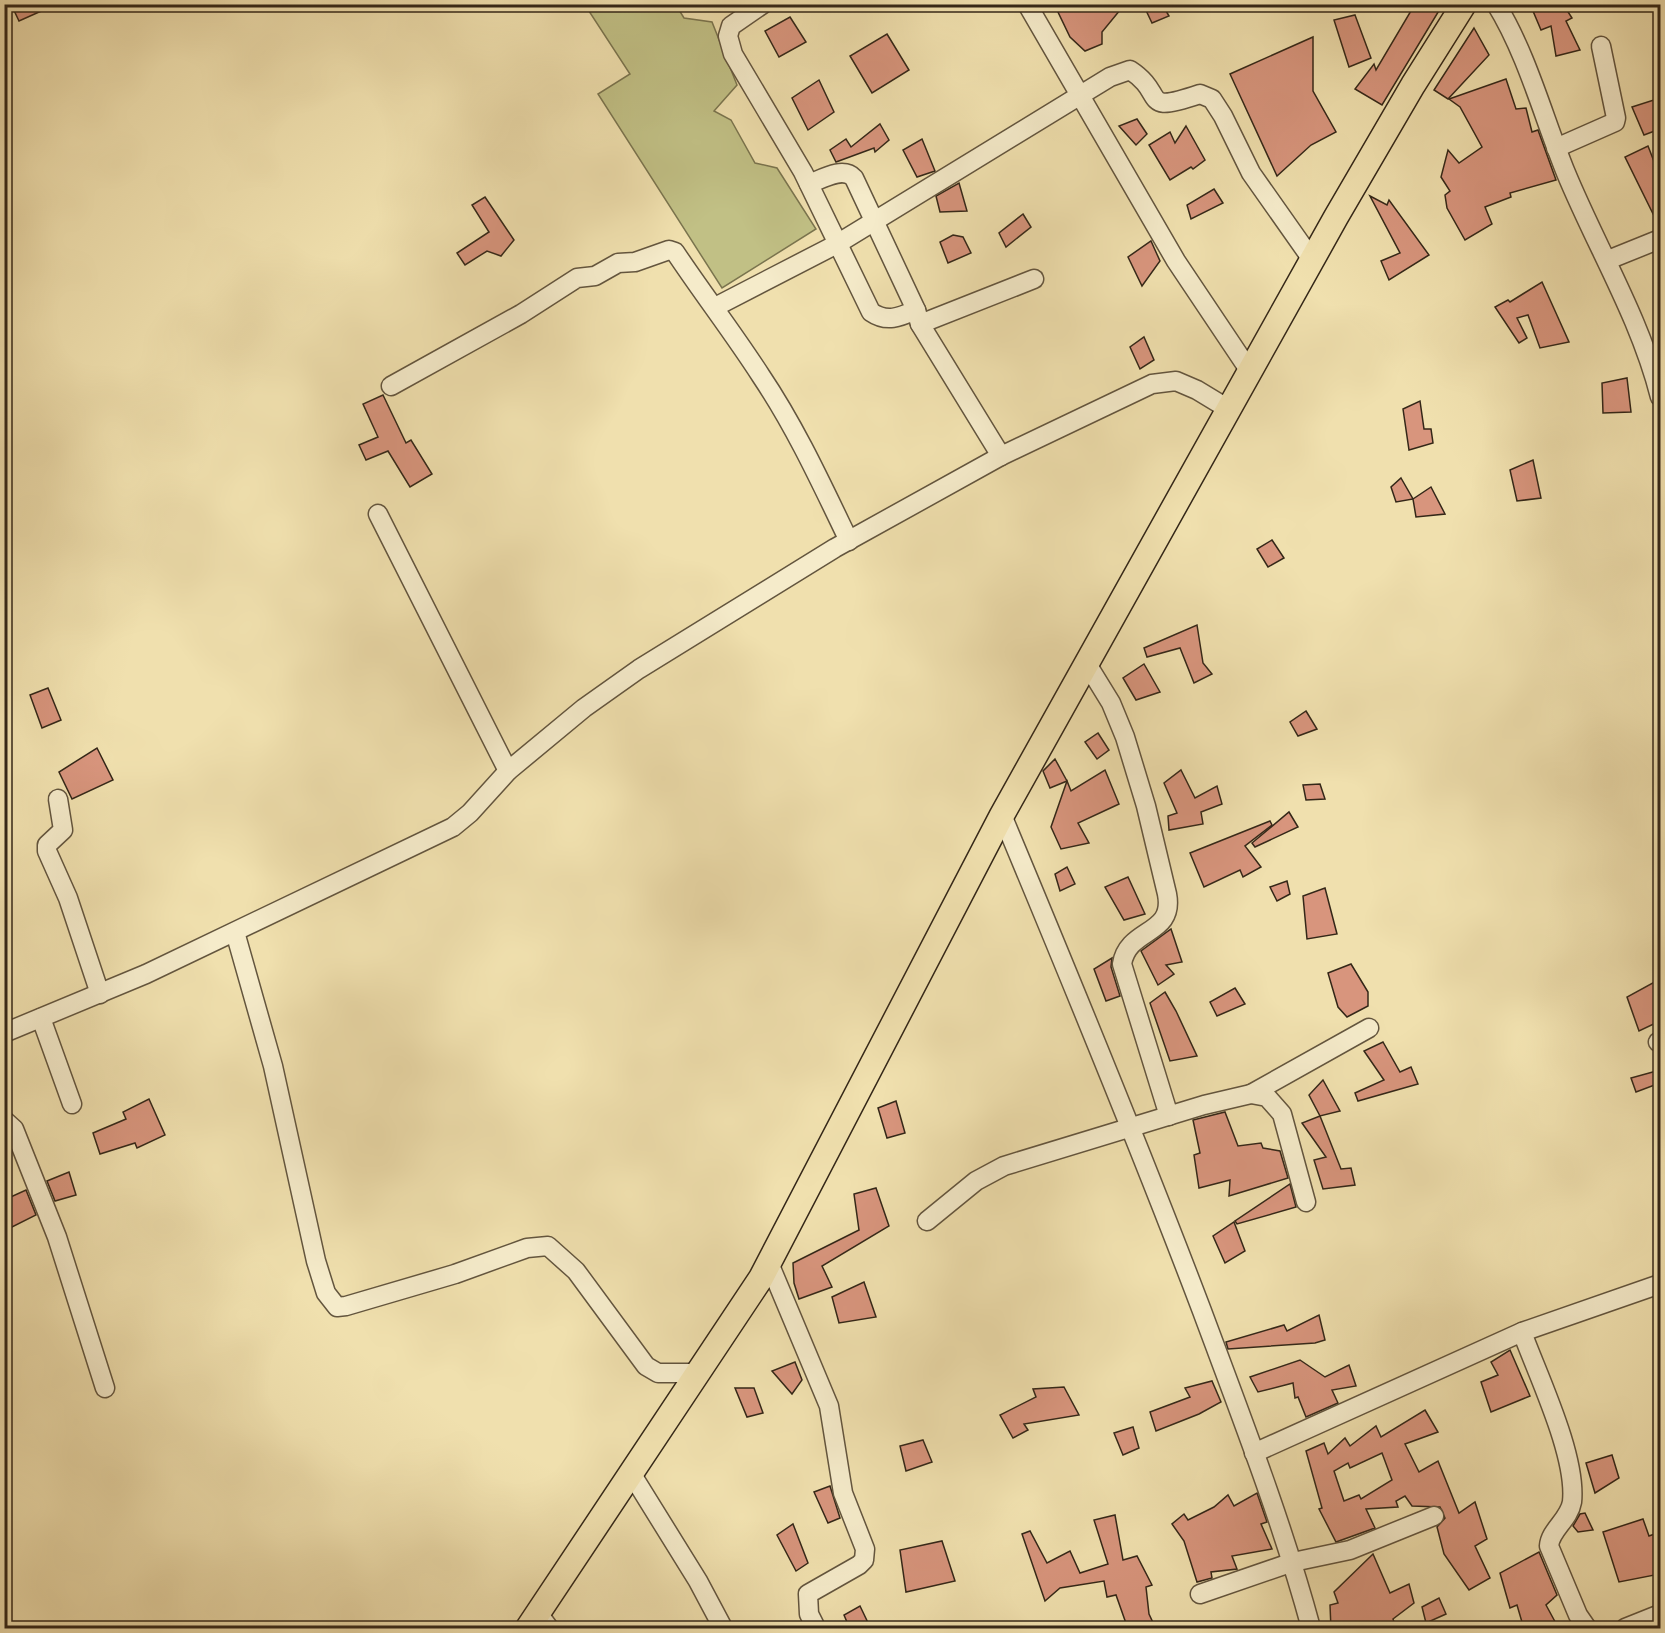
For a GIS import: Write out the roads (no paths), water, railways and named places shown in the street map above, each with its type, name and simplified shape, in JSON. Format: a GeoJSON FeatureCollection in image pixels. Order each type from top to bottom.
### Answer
{"type":"FeatureCollection","features":[{"type":"Feature","properties":{"kind":"main road"},"geometry":{"type":"LineString","coordinates":[[538,1623],[631,1473],[769,1263],[1002,815],[1413,85],[1464,4]]}},
{"type":"Feature","properties":{"kind":"street"},"geometry":{"type":"LineString","coordinates":[[763,4],[731,26],[728,36],[733,54],[809,184],[871,312],[879,318],[918,317],[1034,279]]}},
{"type":"Feature","properties":{"kind":"street"},"geometry":{"type":"LineString","coordinates":[[1027,4],[1176,261],[1251,374]]}},
{"type":"Feature","properties":{"kind":"street"},"geometry":{"type":"LineString","coordinates":[[1496,4],[1521,57],[1556,148],[1608,260],[1640,337],[1660,397]]}},
{"type":"Feature","properties":{"kind":"street"},"geometry":{"type":"LineString","coordinates":[[1556,148],[1611,126],[1615,122],[1601,46]]}},
{"type":"Feature","properties":{"kind":"street"},"geometry":{"type":"LineString","coordinates":[[715,307],[837,244],[1116,74],[1130,70],[1138,76],[1156,101],[1163,104],[1169,105],[1206,94],[1223,116],[1251,173],[1313,261]]}},
{"type":"Feature","properties":{"kind":"street"},"geometry":{"type":"LineString","coordinates":[[809,184],[837,174],[851,174],[918,317],[1001,456]]}},
{"type":"Feature","properties":{"kind":"street"},"geometry":{"type":"LineString","coordinates":[[1608,260],[1660,239]]}},
{"type":"Feature","properties":{"kind":"street"},"geometry":{"type":"LineString","coordinates":[[391,386],[521,314],[578,278],[595,276],[618,263],[635,262],[669,250],[675,252],[762,377],[800,440],[849,541]]}},
{"type":"Feature","properties":{"kind":"street"},"geometry":{"type":"LineString","coordinates":[[4,1033],[100,994],[235,932],[453,826],[470,813],[508,771],[584,708],[639,669],[849,541],[1001,456],[1152,384],[1176,381],[1197,390],[1230,410]]}},
{"type":"Feature","properties":{"kind":"street"},"geometry":{"type":"LineString","coordinates":[[378,514],[508,771]]}},
{"type":"Feature","properties":{"kind":"street"},"geometry":{"type":"LineString","coordinates":[[1087,664],[1111,704],[1125,737],[1146,806],[1170,907],[1163,922],[1127,947],[1122,964],[1169,1116]]}},
{"type":"Feature","properties":{"kind":"street"},"geometry":{"type":"LineString","coordinates":[[58,799],[63,830],[47,845],[47,851],[68,898],[100,994]]}},
{"type":"Feature","properties":{"kind":"street"},"geometry":{"type":"LineString","coordinates":[[1002,815],[1132,1128],[1293,1562],[1311,1629]]}},
{"type":"Feature","properties":{"kind":"street"},"geometry":{"type":"LineString","coordinates":[[235,932],[273,1066],[316,1261],[326,1293],[337,1307],[455,1274],[527,1248],[548,1246],[576,1271],[646,1366],[658,1373],[698,1372]]}},
{"type":"Feature","properties":{"kind":"street"},"geometry":{"type":"LineString","coordinates":[[41,1018],[72,1104]]}},
{"type":"Feature","properties":{"kind":"street"},"geometry":{"type":"LineString","coordinates":[[927,1221],[976,1181],[1004,1166],[1169,1116],[1251,1094],[1369,1028]]}},
{"type":"Feature","properties":{"kind":"street"},"geometry":{"type":"LineString","coordinates":[[1251,1094],[1268,1097],[1282,1114],[1306,1202]]}},
{"type":"Feature","properties":{"kind":"street"},"geometry":{"type":"LineString","coordinates":[[4,1120],[14,1129],[57,1237],[105,1389]]}},
{"type":"Feature","properties":{"kind":"street"},"geometry":{"type":"LineString","coordinates":[[769,1263],[829,1406],[843,1493],[865,1549],[864,1560],[859,1565],[808,1594],[809,1614],[816,1629]]}},
{"type":"Feature","properties":{"kind":"street"},"geometry":{"type":"LineString","coordinates":[[1254,1453],[1522,1332],[1660,1284]]}},
{"type":"Feature","properties":{"kind":"street"},"geometry":{"type":"LineString","coordinates":[[1522,1332],[1567,1455],[1572,1494],[1571,1506],[1549,1546],[1574,1606],[1587,1629]]}},
{"type":"Feature","properties":{"kind":"street"},"geometry":{"type":"LineString","coordinates":[[631,1473],[698,1581],[723,1629]]}},
{"type":"Feature","properties":{"kind":"street"},"geometry":{"type":"LineString","coordinates":[[1200,1594],[1293,1562],[1350,1550],[1434,1516]]}},
{"type":"Feature","properties":{"kind":"street"},"geometry":{"type":"LineString","coordinates":[[1625,1629],[1660,1614]]}}]}
